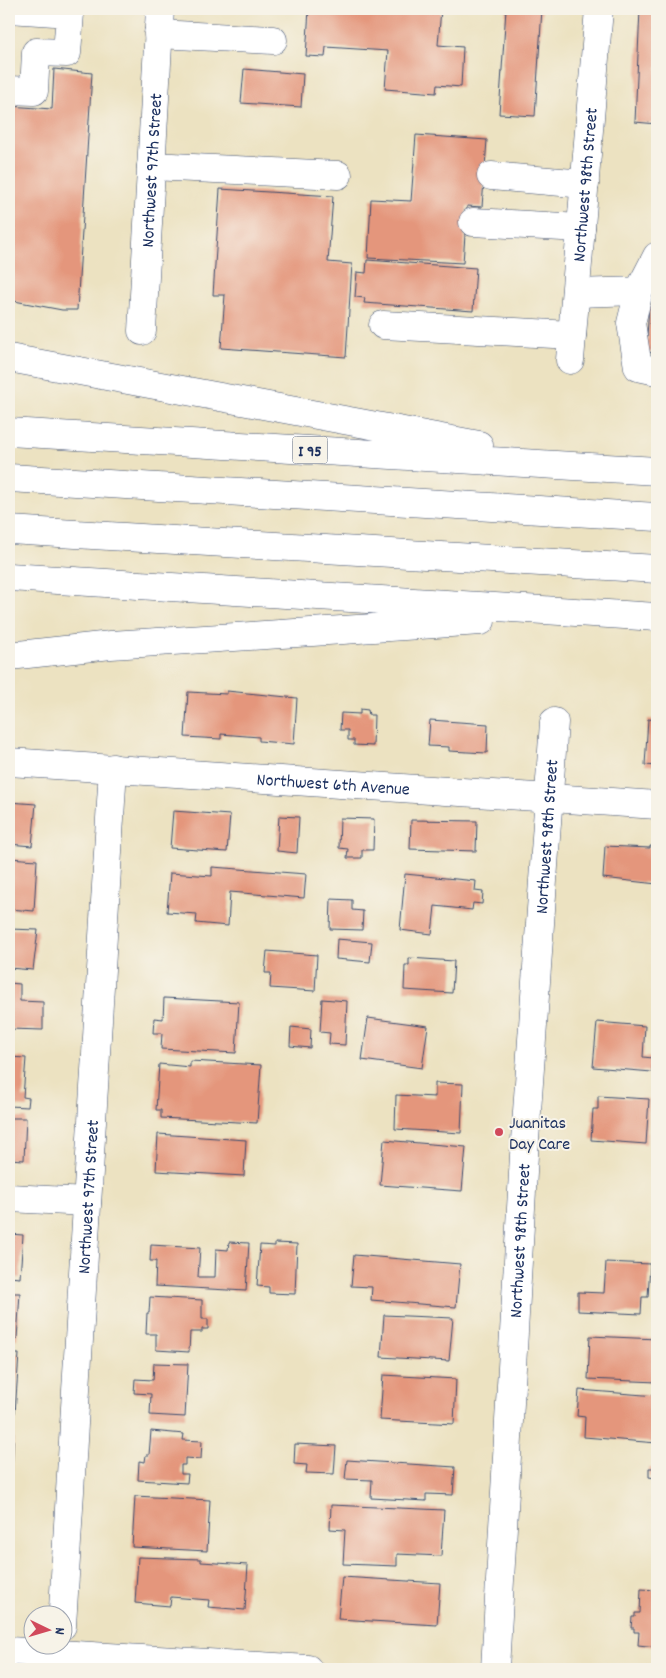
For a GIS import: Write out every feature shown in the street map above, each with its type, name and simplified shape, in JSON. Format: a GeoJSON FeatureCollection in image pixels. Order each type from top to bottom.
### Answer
{"type":"FeatureCollection","features":[{"type":"Feature","properties":{"kind":"main road","name":"Northwest 98th Street"},"geometry":{"type":"LineString","coordinates":[[383,325],[571,347],[599,9]]}},
{"type":"Feature","properties":{"kind":"main road"},"geometry":{"type":"LineString","coordinates":[[9,10],[70,13],[67,53],[36,52],[34,91],[9,90]]}},
{"type":"Feature","properties":{"kind":"main road"},"geometry":{"type":"LineString","coordinates":[[159,21],[273,40]]}},
{"type":"Feature","properties":{"kind":"main road","name":"Northwest 97th Street"},"geometry":{"type":"LineString","coordinates":[[142,331],[159,21]]}},
{"type":"Feature","properties":{"kind":"main road"},"geometry":{"type":"LineString","coordinates":[[151,166],[338,175]]}},
{"type":"Feature","properties":{"kind":"main road"},"geometry":{"type":"LineString","coordinates":[[491,176],[585,184]]}},
{"type":"Feature","properties":{"kind":"main road"},"geometry":{"type":"LineString","coordinates":[[473,222],[581,228]]}},
{"type":"Feature","properties":{"kind":"main road"},"geometry":{"type":"LineString","coordinates":[[657,256],[639,291],[631,323],[638,367],[657,371]]}},
{"type":"Feature","properties":{"kind":"main road"},"geometry":{"type":"LineString","coordinates":[[576,293],[639,291]]}},
{"type":"Feature","properties":{"kind":"main road"},"geometry":{"type":"LineString","coordinates":[[9,358],[611,468]]}},
{"type":"Feature","properties":{"kind":"main road","name":"I 95"},"geometry":{"type":"LineString","coordinates":[[9,432],[657,471]]}},
{"type":"Feature","properties":{"kind":"main road"},"geometry":{"type":"LineString","coordinates":[[9,478],[657,517]]}},
{"type":"Feature","properties":{"kind":"main road"},"geometry":{"type":"LineString","coordinates":[[9,530],[657,569]]}},
{"type":"Feature","properties":{"kind":"main road"},"geometry":{"type":"LineString","coordinates":[[9,577],[657,617]]}},
{"type":"Feature","properties":{"kind":"main road"},"geometry":{"type":"LineString","coordinates":[[9,656],[111,645],[596,613]]}},
{"type":"Feature","properties":{"kind":"main road","name":"Northwest 98th Street"},"geometry":{"type":"LineString","coordinates":[[495,1669],[524,1155],[554,722]]}},
{"type":"Feature","properties":{"kind":"main road","name":"Northwest 6th Avenue"},"geometry":{"type":"LineString","coordinates":[[9,762],[657,804]]}},
{"type":"Feature","properties":{"kind":"main road","name":"Northwest 97th Street"},"geometry":{"type":"LineString","coordinates":[[63,1606],[112,768]]}},
{"type":"Feature","properties":{"kind":"main road"},"geometry":{"type":"LineString","coordinates":[[9,1198],[87,1202]]}},
{"type":"Feature","properties":{"kind":"main road"},"geometry":{"type":"LineString","coordinates":[[9,1652],[22,1653]]}},
{"type":"Feature","properties":{"kind":"main road"},"geometry":{"type":"LineString","coordinates":[[61,1656],[308,1669]]}},
{"type":"Feature","properties":{"kind":"building"},"geometry":{"type":"Polygon","coordinates":[[[309,9],[441,9],[438,45],[463,47],[461,87],[437,85],[436,93],[385,89],[388,51],[326,47],[325,57],[306,56],[309,9]]]}},
{"type":"Feature","properties":{"kind":"building"},"geometry":{"type":"Polygon","coordinates":[[[506,9],[542,9],[535,116],[499,114],[506,9]]]}},
{"type":"Feature","properties":{"kind":"building"},"geometry":{"type":"Polygon","coordinates":[[[640,9],[657,9],[657,124],[635,122],[640,9]]]}},
{"type":"Feature","properties":{"kind":"building"},"geometry":{"type":"Polygon","coordinates":[[[54,69],[92,73],[77,310],[62,310],[9,300],[9,106],[52,109],[54,69]]]}},
{"type":"Feature","properties":{"kind":"building"},"geometry":{"type":"Polygon","coordinates":[[[244,69],[303,74],[301,107],[241,103],[244,69]]]}},
{"type":"Feature","properties":{"kind":"building"},"geometry":{"type":"Polygon","coordinates":[[[416,135],[487,140],[482,207],[467,206],[463,263],[368,258],[371,199],[411,201],[416,135]]]}},
{"type":"Feature","properties":{"kind":"building"},"geometry":{"type":"Polygon","coordinates":[[[220,189],[333,196],[328,262],[352,264],[346,357],[221,348],[225,295],[213,295],[220,189]]]}},
{"type":"Feature","properties":{"kind":"building"},"geometry":{"type":"Polygon","coordinates":[[[367,260],[476,268],[473,311],[364,303],[365,298],[355,297],[357,272],[366,273],[367,260]]]}},
{"type":"Feature","properties":{"kind":"building"},"geometry":{"type":"Polygon","coordinates":[[[649,306],[657,306],[657,353],[646,352],[649,306]]]}},
{"type":"Feature","properties":{"kind":"building"},"geometry":{"type":"Polygon","coordinates":[[[227,691],[297,698],[294,744],[259,741],[259,737],[221,734],[221,739],[185,737],[188,692],[227,694],[227,691]]]}},
{"type":"Feature","properties":{"kind":"building"},"geometry":{"type":"Polygon","coordinates":[[[360,709],[368,710],[369,715],[374,715],[373,746],[354,745],[354,740],[348,740],[348,730],[340,730],[341,713],[360,714],[360,709]]]}},
{"type":"Feature","properties":{"kind":"building"},"geometry":{"type":"Polygon","coordinates":[[[648,719],[657,720],[657,766],[645,765],[648,719]]]}},
{"type":"Feature","properties":{"kind":"building"},"geometry":{"type":"Polygon","coordinates":[[[430,720],[488,724],[487,753],[449,751],[449,747],[428,746],[430,720]]]}},
{"type":"Feature","properties":{"kind":"building"},"geometry":{"type":"Polygon","coordinates":[[[9,802],[36,804],[32,846],[9,844],[9,802]]]}},
{"type":"Feature","properties":{"kind":"building"},"geometry":{"type":"Polygon","coordinates":[[[173,811],[230,815],[227,852],[170,848],[173,811]]]}},
{"type":"Feature","properties":{"kind":"building"},"geometry":{"type":"Polygon","coordinates":[[[279,816],[299,817],[297,853],[277,851],[279,816]]]}},
{"type":"Feature","properties":{"kind":"building"},"geometry":{"type":"Polygon","coordinates":[[[340,818],[374,819],[373,850],[362,850],[362,858],[347,858],[348,849],[339,848],[340,818]]]}},
{"type":"Feature","properties":{"kind":"building"},"geometry":{"type":"Polygon","coordinates":[[[411,820],[477,821],[476,851],[410,849],[411,820]]]}},
{"type":"Feature","properties":{"kind":"building"},"geometry":{"type":"Polygon","coordinates":[[[605,846],[650,848],[650,846],[657,846],[657,884],[603,878],[605,846]]]}},
{"type":"Feature","properties":{"kind":"building"},"geometry":{"type":"Polygon","coordinates":[[[9,858],[37,860],[34,911],[9,909],[9,858]]]}},
{"type":"Feature","properties":{"kind":"building"},"geometry":{"type":"Polygon","coordinates":[[[212,867],[306,874],[304,898],[230,892],[228,926],[196,923],[197,914],[167,912],[170,873],[212,876],[212,867]]]}},
{"type":"Feature","properties":{"kind":"building"},"geometry":{"type":"Polygon","coordinates":[[[405,874],[476,881],[475,891],[483,892],[482,904],[473,903],[472,910],[435,906],[432,934],[400,930],[405,874]]]}},
{"type":"Feature","properties":{"kind":"building"},"geometry":{"type":"Polygon","coordinates":[[[331,899],[352,900],[352,910],[363,911],[362,930],[330,929],[331,899]]]}},
{"type":"Feature","properties":{"kind":"building"},"geometry":{"type":"Polygon","coordinates":[[[9,929],[38,930],[33,970],[9,968],[9,929]]]}},
{"type":"Feature","properties":{"kind":"building"},"geometry":{"type":"Polygon","coordinates":[[[337,939],[372,942],[370,962],[336,959],[337,939]]]}},
{"type":"Feature","properties":{"kind":"building"},"geometry":{"type":"Polygon","coordinates":[[[267,951],[317,955],[315,991],[270,988],[271,973],[265,973],[267,951]]]}},
{"type":"Feature","properties":{"kind":"building"},"geometry":{"type":"Polygon","coordinates":[[[409,958],[454,961],[452,993],[404,990],[405,965],[409,965],[409,958]]]}},
{"type":"Feature","properties":{"kind":"building"},"geometry":{"type":"Polygon","coordinates":[[[9,983],[20,984],[20,1001],[43,1002],[43,1030],[9,1029],[9,983]]]}},
{"type":"Feature","properties":{"kind":"building"},"geometry":{"type":"Polygon","coordinates":[[[164,998],[239,1002],[236,1053],[161,1049],[162,1033],[153,1033],[154,1018],[163,1019],[164,998]]]}},
{"type":"Feature","properties":{"kind":"building"},"geometry":{"type":"Polygon","coordinates":[[[322,999],[347,1001],[345,1045],[329,1044],[330,1033],[320,1032],[322,999]]]}},
{"type":"Feature","properties":{"kind":"building"},"geometry":{"type":"Polygon","coordinates":[[[368,1018],[428,1026],[422,1068],[362,1060],[368,1018]]]}},
{"type":"Feature","properties":{"kind":"building"},"geometry":{"type":"Polygon","coordinates":[[[597,1022],[645,1026],[643,1057],[653,1058],[652,1072],[593,1067],[597,1022]]]}},
{"type":"Feature","properties":{"kind":"building"},"geometry":{"type":"Polygon","coordinates":[[[291,1027],[311,1029],[310,1048],[290,1046],[291,1027]]]}},
{"type":"Feature","properties":{"kind":"building"},"geometry":{"type":"Polygon","coordinates":[[[9,1057],[26,1058],[23,1097],[29,1098],[28,1107],[9,1106],[9,1057]]]}},
{"type":"Feature","properties":{"kind":"building"},"geometry":{"type":"Polygon","coordinates":[[[190,1061],[261,1065],[257,1123],[161,1118],[161,1110],[156,1110],[159,1064],[190,1067],[190,1061]]]}},
{"type":"Feature","properties":{"kind":"building"},"geometry":{"type":"Polygon","coordinates":[[[435,1083],[463,1084],[461,1133],[395,1129],[396,1095],[435,1097],[435,1083]]]}},
{"type":"Feature","properties":{"kind":"building"},"geometry":{"type":"Polygon","coordinates":[[[598,1096],[649,1099],[646,1144],[591,1140],[593,1109],[598,1109],[598,1096]]]}},
{"type":"Feature","properties":{"kind":"building"},"geometry":{"type":"Polygon","coordinates":[[[9,1118],[26,1118],[24,1160],[9,1159],[9,1118]]]}},
{"type":"Feature","properties":{"kind":"building"},"geometry":{"type":"Polygon","coordinates":[[[158,1134],[246,1140],[244,1176],[156,1171],[158,1134]]]}},
{"type":"Feature","properties":{"kind":"building"},"geometry":{"type":"Polygon","coordinates":[[[384,1140],[466,1147],[462,1191],[380,1185],[384,1140]]]}},
{"type":"Feature","properties":{"kind":"building"},"geometry":{"type":"Polygon","coordinates":[[[9,1234],[23,1235],[20,1278],[9,1277],[9,1234]]]}},
{"type":"Feature","properties":{"kind":"building"},"geometry":{"type":"Polygon","coordinates":[[[229,1242],[249,1243],[246,1291],[155,1286],[156,1261],[150,1261],[151,1245],[200,1248],[198,1277],[215,1277],[216,1249],[228,1250],[229,1242]]]}},
{"type":"Feature","properties":{"kind":"building"},"geometry":{"type":"Polygon","coordinates":[[[275,1243],[297,1244],[295,1294],[269,1293],[269,1287],[257,1286],[260,1245],[275,1246],[275,1243]]]}},
{"type":"Feature","properties":{"kind":"building"},"geometry":{"type":"Polygon","coordinates":[[[354,1255],[460,1264],[456,1307],[371,1300],[372,1287],[351,1286],[354,1255]]]}},
{"type":"Feature","properties":{"kind":"building"},"geometry":{"type":"Polygon","coordinates":[[[606,1262],[650,1264],[648,1297],[642,1297],[641,1314],[578,1311],[578,1292],[604,1293],[606,1262]]]}},
{"type":"Feature","properties":{"kind":"building"},"geometry":{"type":"Polygon","coordinates":[[[9,1293],[20,1293],[17,1339],[9,1339],[9,1293]]]}},
{"type":"Feature","properties":{"kind":"building"},"geometry":{"type":"Polygon","coordinates":[[[150,1297],[202,1300],[202,1319],[208,1319],[208,1329],[202,1329],[202,1332],[190,1332],[189,1352],[156,1350],[156,1334],[146,1334],[150,1297]]]}},
{"type":"Feature","properties":{"kind":"building"},"geometry":{"type":"Polygon","coordinates":[[[384,1315],[453,1318],[449,1361],[381,1357],[384,1315]]]}},
{"type":"Feature","properties":{"kind":"building"},"geometry":{"type":"Polygon","coordinates":[[[590,1336],[657,1339],[657,1382],[588,1379],[590,1336]]]}},
{"type":"Feature","properties":{"kind":"building"},"geometry":{"type":"Polygon","coordinates":[[[9,1354],[19,1354],[15,1413],[9,1412],[9,1354]]]}},
{"type":"Feature","properties":{"kind":"building"},"geometry":{"type":"Polygon","coordinates":[[[154,1363],[188,1364],[185,1417],[150,1415],[151,1394],[134,1393],[135,1379],[153,1380],[154,1363]]]}},
{"type":"Feature","properties":{"kind":"building"},"geometry":{"type":"Polygon","coordinates":[[[383,1375],[456,1379],[454,1424],[380,1420],[383,1375]]]}},
{"type":"Feature","properties":{"kind":"building"},"geometry":{"type":"Polygon","coordinates":[[[579,1390],[657,1396],[657,1443],[584,1437],[585,1417],[577,1416],[579,1390]]]}},
{"type":"Feature","properties":{"kind":"building"},"geometry":{"type":"Polygon","coordinates":[[[9,1421],[14,1422],[12,1477],[9,1477],[9,1421]]]}},
{"type":"Feature","properties":{"kind":"building"},"geometry":{"type":"Polygon","coordinates":[[[151,1431],[184,1434],[183,1440],[202,1441],[201,1459],[185,1458],[185,1465],[181,1465],[181,1474],[188,1474],[187,1483],[138,1480],[139,1461],[145,1462],[146,1455],[149,1455],[151,1431]]]}},
{"type":"Feature","properties":{"kind":"building"},"geometry":{"type":"Polygon","coordinates":[[[295,1444],[336,1446],[334,1474],[306,1473],[307,1465],[294,1464],[295,1444]]]}},
{"type":"Feature","properties":{"kind":"building"},"geometry":{"type":"Polygon","coordinates":[[[347,1460],[455,1467],[453,1495],[426,1494],[426,1501],[371,1498],[372,1480],[345,1479],[347,1460]]]}},
{"type":"Feature","properties":{"kind":"building"},"geometry":{"type":"Polygon","coordinates":[[[649,1468],[657,1468],[657,1512],[653,1512],[655,1478],[649,1477],[649,1468]]]}},
{"type":"Feature","properties":{"kind":"building"},"geometry":{"type":"Polygon","coordinates":[[[135,1496],[210,1500],[207,1551],[132,1547],[135,1496]]]}},
{"type":"Feature","properties":{"kind":"building"},"geometry":{"type":"Polygon","coordinates":[[[331,1505],[444,1510],[441,1556],[397,1554],[397,1566],[343,1564],[345,1530],[330,1529],[331,1505]]]}},
{"type":"Feature","properties":{"kind":"building"},"geometry":{"type":"Polygon","coordinates":[[[138,1557],[201,1559],[201,1562],[248,1565],[245,1610],[208,1607],[209,1600],[171,1597],[170,1606],[135,1603],[138,1557]]]}},
{"type":"Feature","properties":{"kind":"building"},"geometry":{"type":"Polygon","coordinates":[[[342,1577],[440,1583],[437,1625],[338,1619],[342,1577]]]}},
{"type":"Feature","properties":{"kind":"building"},"geometry":{"type":"Polygon","coordinates":[[[641,1589],[657,1590],[657,1647],[638,1645],[639,1632],[634,1632],[634,1628],[631,1628],[632,1617],[635,1617],[635,1613],[640,1613],[641,1589]]]}},
{"type":"Feature","properties":{"kind":"place","name":"Juanitas Day Care"},"geometry":{"type":"Point","coordinates":[499,1132]}}]}
